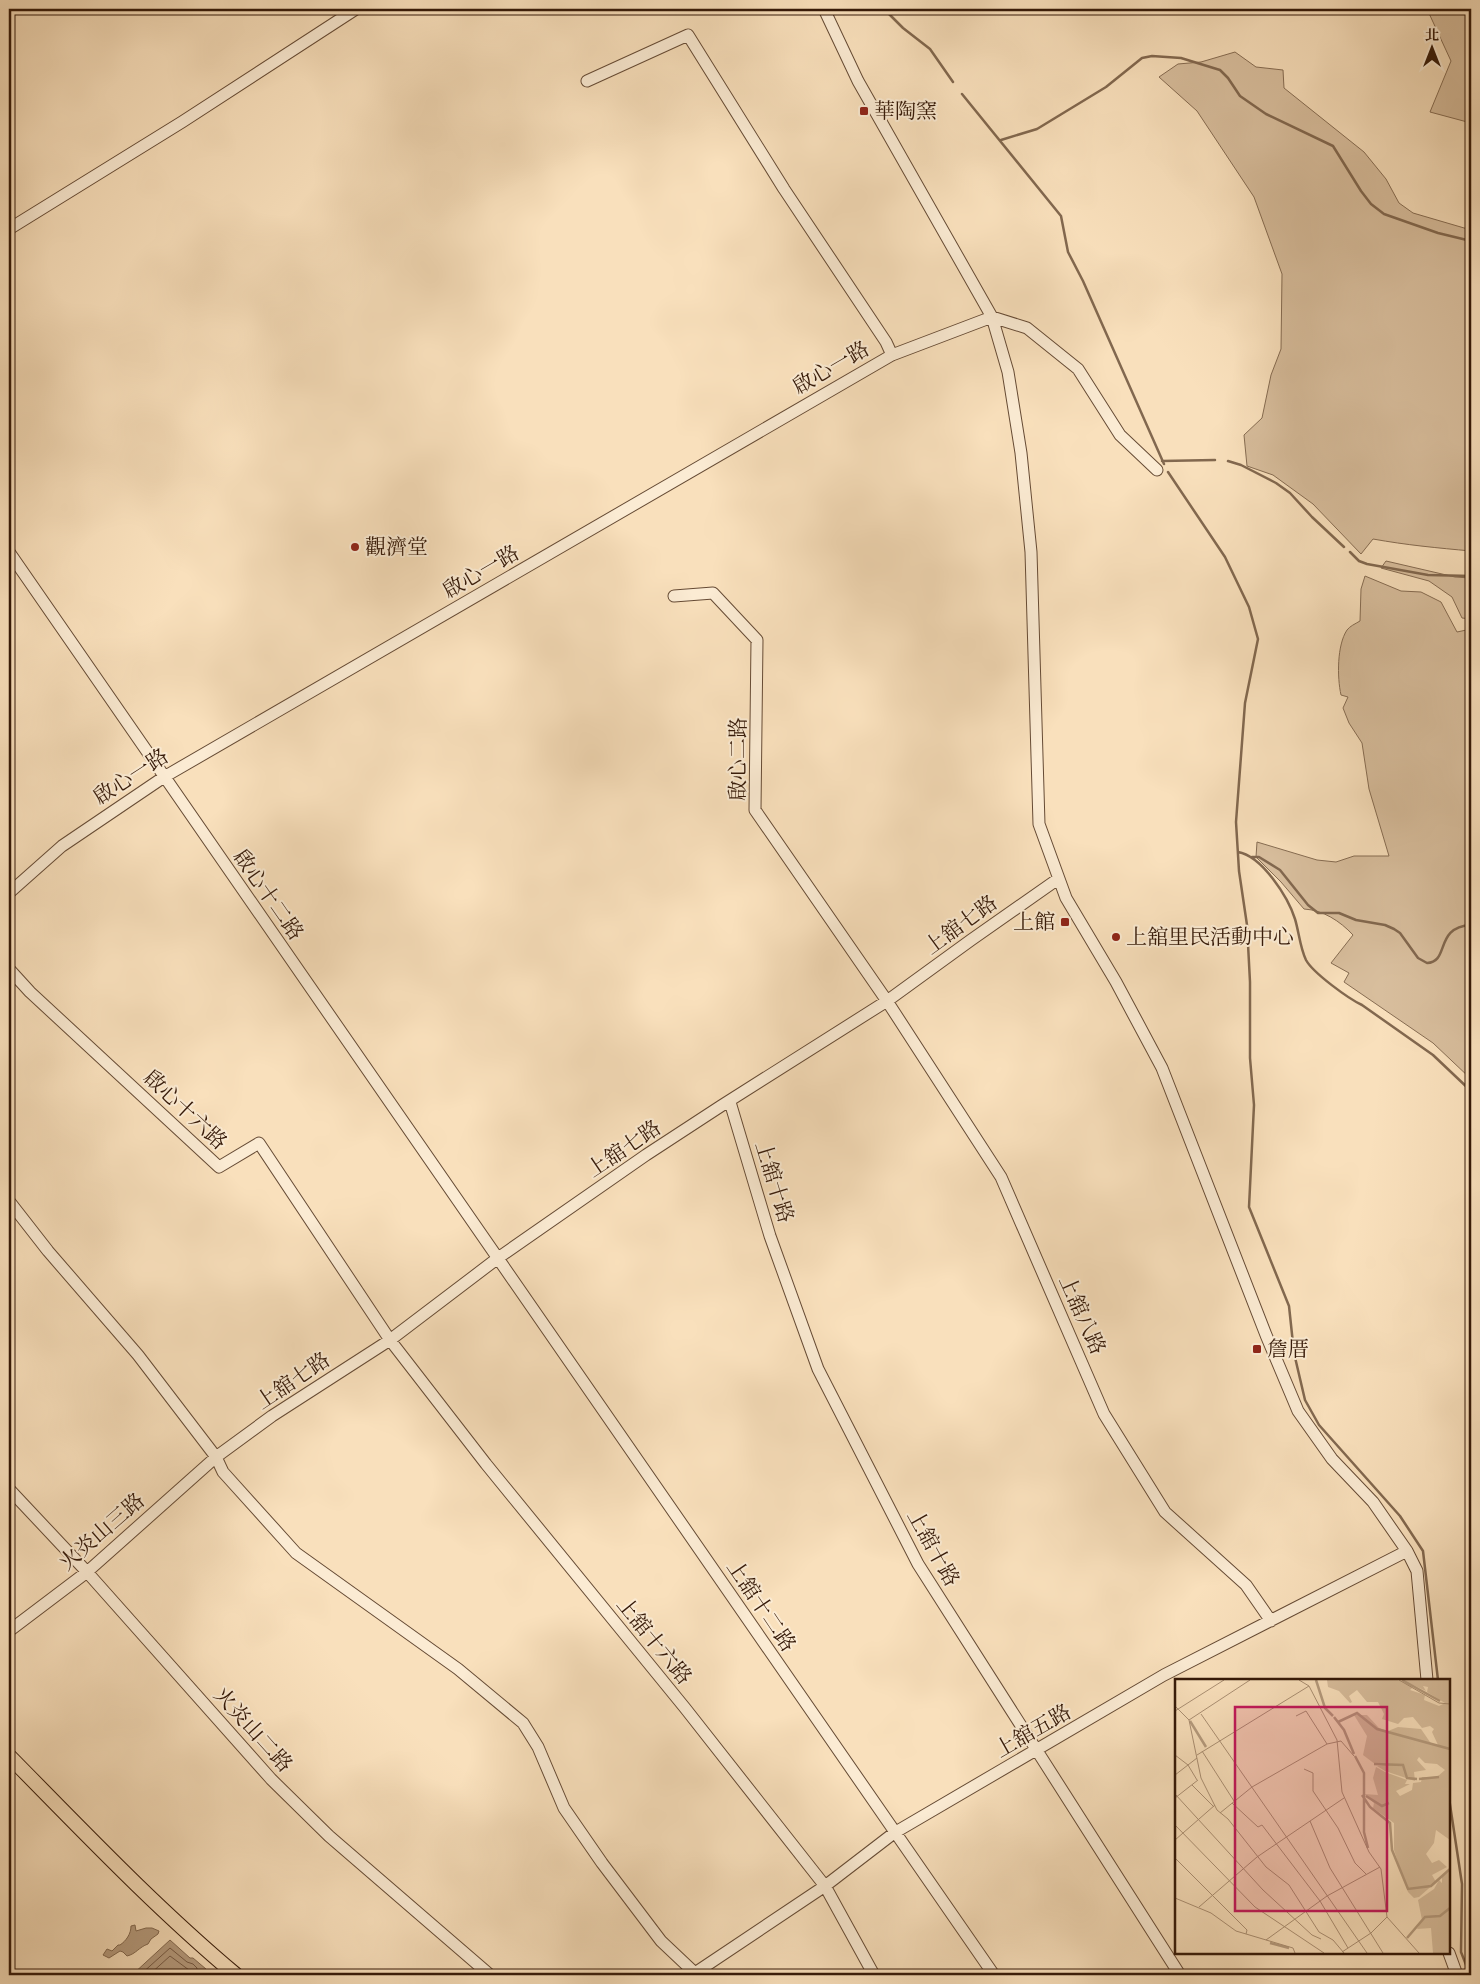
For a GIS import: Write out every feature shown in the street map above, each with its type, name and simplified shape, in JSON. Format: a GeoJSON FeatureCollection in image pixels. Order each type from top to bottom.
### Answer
{"type":"FeatureCollection","features":[{"type":"Feature","properties":{"kind":"main road"},"geometry":{"type":"LineString","coordinates":[[9,1756],[145,1894],[191,1937],[236,1975]]}},
{"type":"Feature","properties":{"kind":"street"},"geometry":{"type":"LineString","coordinates":[[9,229],[182,122],[356,9]]}},
{"type":"Feature","properties":{"kind":"street"},"geometry":{"type":"LineString","coordinates":[[824,9],[858,81],[992,317],[1008,372],[1021,453],[1031,552],[1039,824],[1058,880],[1066,898],[1116,982],[1162,1068],[1298,1411],[1332,1459],[1373,1502],[1407,1551],[1417,1570],[1427,1679]]}},
{"type":"Feature","properties":{"kind":"street"},"geometry":{"type":"LineString","coordinates":[[587,81],[688,35],[784,189],[886,342],[892,355]]}},
{"type":"Feature","properties":{"kind":"street"},"geometry":{"type":"LineString","coordinates":[[992,317],[1027,328],[1078,369],[1120,435],[1157,470]]}},
{"type":"Feature","properties":{"kind":"street","name":"啟心一路"},"geometry":{"type":"LineString","coordinates":[[9,893],[62,846],[164,777],[892,355],[992,317]]}},
{"type":"Feature","properties":{"kind":"street","name":"啟心十二路"},"geometry":{"type":"LineString","coordinates":[[9,552],[498,1258]]}},
{"type":"Feature","properties":{"kind":"street","name":"啟心二路"},"geometry":{"type":"LineString","coordinates":[[674,596],[713,593],[757,640],[755,810],[888,1001]]}},
{"type":"Feature","properties":{"kind":"street","name":"上舘七路"},"geometry":{"type":"LineString","coordinates":[[216,1457],[272,1416],[390,1340],[498,1258],[646,1155],[888,1001],[971,940],[1058,880]]}},
{"type":"Feature","properties":{"kind":"street","name":"啟心十六路"},"geometry":{"type":"LineString","coordinates":[[9,970],[30,992],[219,1167],[259,1143],[390,1340]]}},
{"type":"Feature","properties":{"kind":"street","name":"上舘八路"},"geometry":{"type":"LineString","coordinates":[[888,1001],[1001,1178],[1104,1414],[1165,1512],[1246,1586],[1271,1621]]}},
{"type":"Feature","properties":{"kind":"street","name":"上舘十路"},"geometry":{"type":"LineString","coordinates":[[730,1102],[770,1236],[818,1369],[918,1564],[1180,1975]]}},
{"type":"Feature","properties":{"kind":"street"},"geometry":{"type":"LineString","coordinates":[[9,1200],[48,1251],[138,1355],[216,1457],[223,1472],[296,1554],[458,1669],[523,1723],[538,1746],[564,1808],[661,1941],[695,1975]]}},
{"type":"Feature","properties":{"kind":"street","name":"上舘十二路"},"geometry":{"type":"LineString","coordinates":[[498,1258],[994,1975]]}},
{"type":"Feature","properties":{"kind":"street","name":"上舘十六路"},"geometry":{"type":"LineString","coordinates":[[390,1340],[492,1472],[685,1708],[825,1886],[874,1975]]}},
{"type":"Feature","properties":{"kind":"street","name":"火炎山三路"},"geometry":{"type":"LineString","coordinates":[[9,1630],[87,1572],[216,1457]]}},
{"type":"Feature","properties":{"kind":"street","name":"火炎山二路"},"geometry":{"type":"LineString","coordinates":[[9,1489],[87,1572],[270,1779],[329,1836],[490,1975]]}},
{"type":"Feature","properties":{"kind":"street","name":"上舘五路"},"geometry":{"type":"LineString","coordinates":[[695,1975],[825,1886],[894,1833],[1164,1675],[1407,1551]]}},
{"type":"Feature","properties":{"kind":"street"},"geometry":{"type":"LineString","coordinates":[[1449,1954],[1456,1975]]}},
{"type":"Feature","properties":{"kind":"shaded area"},"geometry":{"type":"Polygon","coordinates":[[[1427,9],[1471,9],[1471,123],[1430,112],[1451,61],[1427,9]]]}},
{"type":"Feature","properties":{"kind":"shaded area"},"geometry":{"type":"Polygon","coordinates":[[[1235,52],[1256,67],[1283,70],[1284,88],[1364,152],[1386,179],[1399,203],[1413,213],[1471,230],[1471,551],[1373,539],[1361,554],[1313,504],[1273,475],[1247,466],[1244,435],[1262,418],[1271,375],[1281,349],[1282,274],[1254,197],[1197,111],[1159,77],[1178,64],[1201,62],[1235,52]]]}},
{"type":"Feature","properties":{"kind":"shaded area"},"geometry":{"type":"Polygon","coordinates":[[[1386,561],[1455,577],[1471,578],[1471,619],[1462,618],[1452,597],[1429,581],[1381,568],[1386,561]]]}},
{"type":"Feature","properties":{"kind":"shaded area"},"geometry":{"type":"Polygon","coordinates":[[[1365,576],[1401,591],[1421,592],[1441,602],[1457,632],[1471,629],[1471,1079],[1433,1043],[1344,982],[1349,973],[1331,963],[1353,935],[1331,917],[1304,909],[1256,857],[1257,842],[1317,860],[1336,862],[1354,856],[1389,856],[1369,789],[1362,743],[1349,723],[1343,708],[1348,697],[1341,695],[1339,679],[1341,644],[1347,630],[1360,621],[1361,589],[1365,576]]]}},
{"type":"Feature","properties":{"kind":"water"},"geometry":{"type":"Polygon","coordinates":[[[135,1925],[136,1931],[152,1928],[159,1931],[148,1944],[130,1955],[127,1956],[120,1951],[109,1958],[103,1955],[107,1949],[112,1951],[120,1945],[129,1934],[131,1926],[135,1925]]]}},
{"type":"Feature","properties":{"kind":"water"},"geometry":{"type":"Polygon","coordinates":[[[170,1940],[206,1969],[199,1975],[132,1975],[170,1940]]]}},
{"type":"Feature","properties":{"kind":"waterway"},"geometry":{"type":"LineString","coordinates":[[884,9],[903,28],[930,49],[953,82]]}},
{"type":"Feature","properties":{"kind":"waterway"},"geometry":{"type":"LineString","coordinates":[[1001,140],[1037,129],[1106,87],[1142,58],[1152,56],[1181,58],[1220,70],[1240,96],[1266,114],[1333,146],[1361,191],[1371,204],[1384,214],[1438,233],[1471,241]]}},
{"type":"Feature","properties":{"kind":"waterway"},"geometry":{"type":"LineString","coordinates":[[962,94],[1061,216],[1068,252],[1083,281],[1164,464]]}},
{"type":"Feature","properties":{"kind":"waterway"},"geometry":{"type":"LineString","coordinates":[[1162,461],[1215,460]]}},
{"type":"Feature","properties":{"kind":"waterway"},"geometry":{"type":"LineString","coordinates":[[1228,461],[1241,465],[1276,483],[1290,493],[1344,547]]}},
{"type":"Feature","properties":{"kind":"waterway"},"geometry":{"type":"LineString","coordinates":[[1168,472],[1225,557],[1249,607],[1258,639],[1245,703],[1236,822],[1239,871],[1247,925],[1250,982],[1250,1058],[1254,1105],[1249,1207],[1289,1306],[1294,1353],[1305,1400],[1319,1425],[1400,1516],[1423,1551],[1438,1679]]}},
{"type":"Feature","properties":{"kind":"waterway"},"geometry":{"type":"LineString","coordinates":[[1350,552],[1359,561],[1367,564],[1428,575],[1471,576]]}},
{"type":"Feature","properties":{"kind":"waterway"},"geometry":{"type":"LineString","coordinates":[[1238,852],[1256,861],[1265,869],[1280,889],[1292,910],[1306,960],[1316,972],[1340,992],[1362,1005],[1433,1055],[1471,1091]]}},
{"type":"Feature","properties":{"kind":"waterway"},"geometry":{"type":"LineString","coordinates":[[1252,857],[1259,857],[1280,870],[1308,905],[1318,913],[1339,913],[1356,920],[1385,925],[1394,929],[1400,933],[1418,958],[1427,963],[1434,961],[1438,957],[1452,932],[1459,927],[1471,925]]}},
{"type":"Feature","properties":{"kind":"waterway"},"geometry":{"type":"LineString","coordinates":[[1450,1805],[1462,1884],[1461,1952],[1470,1975]]}},
{"type":"Feature","properties":{"kind":"place","name":"華陶窯"},"geometry":{"type":"Point","coordinates":[864,111]}},
{"type":"Feature","properties":{"kind":"place","name":"觀濟堂"},"geometry":{"type":"Point","coordinates":[355,547]}},
{"type":"Feature","properties":{"kind":"place","name":"上館"},"geometry":{"type":"Point","coordinates":[1065,922]}},
{"type":"Feature","properties":{"kind":"place","name":"上舘里民活動中心"},"geometry":{"type":"Point","coordinates":[1116,937]}},
{"type":"Feature","properties":{"kind":"place","name":"詹厝"},"geometry":{"type":"Point","coordinates":[1257,1349]}}]}
